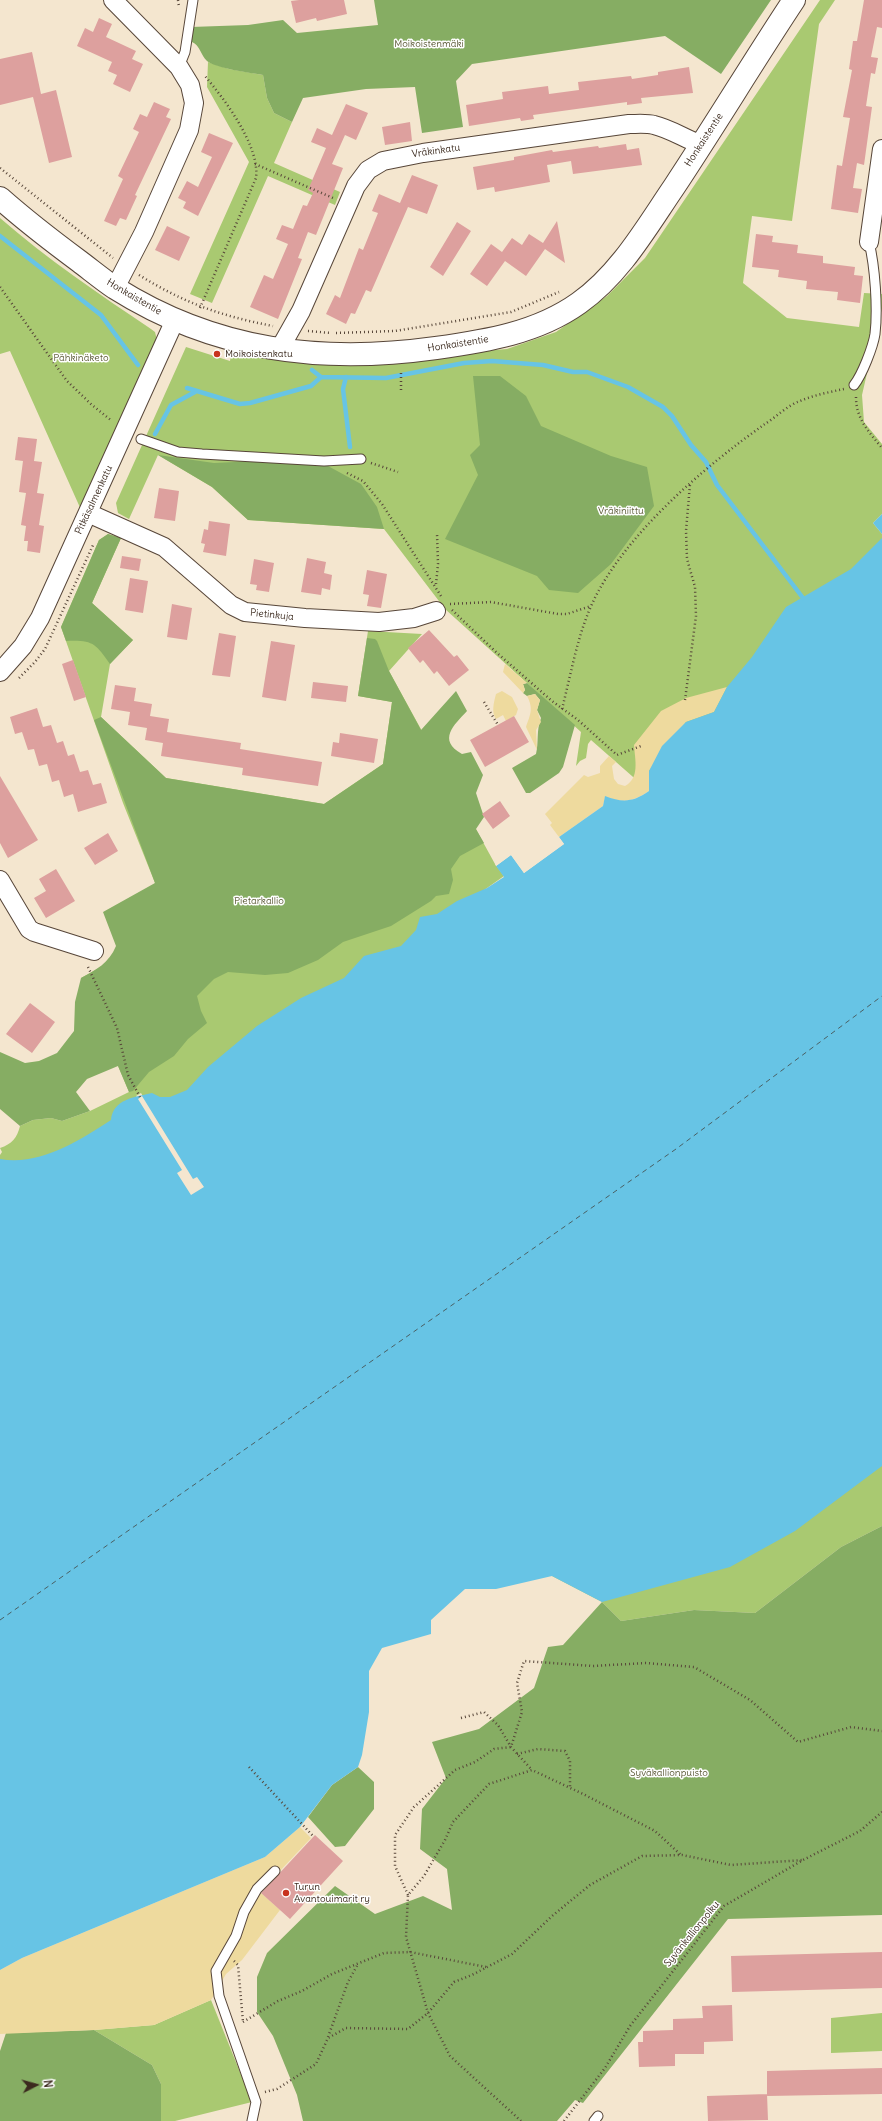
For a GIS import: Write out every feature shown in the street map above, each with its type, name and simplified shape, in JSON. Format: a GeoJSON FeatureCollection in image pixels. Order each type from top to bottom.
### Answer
{"type":"FeatureCollection","features":[{"type":"Feature","properties":{"kind":"street"},"geometry":{"type":"LineString","coordinates":[[113,0],[179,67],[190,85],[194,103],[189,130],[144,232],[114,288]]}},
{"type":"Feature","properties":{"kind":"street","name":"Honkaistentie"},"geometry":{"type":"LineString","coordinates":[[0,198],[28,223],[114,288],[175,320],[228,339],[279,350],[354,356],[401,353],[463,344],[510,335],[546,323],[579,303],[624,260],[702,145],[794,0]]}},
{"type":"Feature","properties":{"kind":"street","name":"Vräkinkatu"},"geometry":{"type":"LineString","coordinates":[[279,350],[301,311],[356,186],[368,170],[383,161],[405,156],[629,124],[653,124],[673,131],[702,145]]}},
{"type":"Feature","properties":{"kind":"street"},"geometry":{"type":"LineString","coordinates":[[869,242],[882,149]]}},
{"type":"Feature","properties":{"kind":"street","name":"Pitkäsalmenkatu"},"geometry":{"type":"LineString","coordinates":[[0,672],[30,637],[175,320]]}},
{"type":"Feature","properties":{"kind":"street","name":"Pietinkuja"},"geometry":{"type":"LineString","coordinates":[[88,513],[164,547],[231,605],[245,612],[299,618],[379,622],[414,618],[441,607]]}},
{"type":"Feature","properties":{"kind":"street"},"geometry":{"type":"LineString","coordinates":[[0,880],[29,929],[34,932],[86,948]]}},
{"type":"Feature","properties":{"kind":"lane"},"geometry":{"type":"LineString","coordinates":[[179,67],[185,52],[193,0]]}},
{"type":"Feature","properties":{"kind":"lane"},"geometry":{"type":"LineString","coordinates":[[854,385],[859,379],[875,335],[872,256],[869,242]]}},
{"type":"Feature","properties":{"kind":"lane"},"geometry":{"type":"LineString","coordinates":[[141,439],[178,452],[324,461],[361,459]]}},
{"type":"Feature","properties":{"kind":"lane"},"geometry":{"type":"LineString","coordinates":[[252,2121],[256,2102],[219,1996],[216,1971],[236,1936],[244,1912],[257,1889],[275,1871]]}},
{"type":"Feature","properties":{"kind":"path"},"geometry":{"type":"LineString","coordinates":[[200,307],[256,178],[255,164],[248,143],[234,116],[204,75]]}},
{"type":"Feature","properties":{"kind":"path"},"geometry":{"type":"LineString","coordinates":[[255,164],[348,205]]}},
{"type":"Feature","properties":{"kind":"path"},"geometry":{"type":"LineString","coordinates":[[0,168],[125,267],[167,292],[200,307],[232,318],[290,329],[342,333],[395,330],[464,321],[511,312],[563,290]]}},
{"type":"Feature","properties":{"kind":"path"},"geometry":{"type":"LineString","coordinates":[[0,287],[67,381],[92,405],[117,424]]}},
{"type":"Feature","properties":{"kind":"path"},"geometry":{"type":"LineString","coordinates":[[562,709],[581,634],[592,606],[611,573],[638,537],[699,475],[716,460],[799,401],[854,385],[856,408],[862,423],[882,448]]}},
{"type":"Feature","properties":{"kind":"path"},"geometry":{"type":"LineString","coordinates":[[361,459],[398,472]]}},
{"type":"Feature","properties":{"kind":"path"},"geometry":{"type":"LineString","coordinates":[[324,461],[364,481],[382,504],[436,585]]}},
{"type":"Feature","properties":{"kind":"path"},"geometry":{"type":"LineString","coordinates":[[685,700],[696,616],[695,587],[687,559],[686,532],[690,484]]}},
{"type":"Feature","properties":{"kind":"path"},"geometry":{"type":"LineString","coordinates":[[437,533],[438,564],[436,585],[441,607],[562,709],[578,720],[617,755],[641,746]]}},
{"type":"Feature","properties":{"kind":"path"},"geometry":{"type":"LineString","coordinates":[[441,607],[491,602],[558,614],[567,614],[592,606]]}},
{"type":"Feature","properties":{"kind":"path"},"geometry":{"type":"LineString","coordinates":[[484,702],[498,725]]}},
{"type":"Feature","properties":{"kind":"path"},"geometry":{"type":"LineString","coordinates":[[86,948],[117,1028],[124,1063],[134,1088],[140,1097]]}},
{"type":"Feature","properties":{"kind":"path"},"geometry":{"type":"LineString","coordinates":[[511,1747],[522,1712],[518,1683],[524,1661],[593,1666],[646,1663],[694,1667],[750,1700],[798,1742],[850,1727],[882,1731]]}},
{"type":"Feature","properties":{"kind":"path"},"geometry":{"type":"LineString","coordinates":[[461,1718],[484,1712],[498,1725],[511,1747],[532,1770],[655,1831],[682,1855]]}},
{"type":"Feature","properties":{"kind":"path"},"geometry":{"type":"LineString","coordinates":[[511,1747],[494,1749],[474,1762],[455,1770],[414,1807],[395,1835],[395,1866],[408,1895],[406,1937],[428,2013],[450,2056],[521,2121]]}},
{"type":"Feature","properties":{"kind":"path"},"geometry":{"type":"LineString","coordinates":[[517,1754],[538,1749],[564,1751],[570,1760],[570,1788]]}},
{"type":"Feature","properties":{"kind":"path"},"geometry":{"type":"LineString","coordinates":[[249,1767],[313,1836]]}},
{"type":"Feature","properties":{"kind":"path"},"geometry":{"type":"LineString","coordinates":[[408,1895],[424,1876],[445,1840],[452,1822],[466,1806],[489,1784],[532,1770]]}},
{"type":"Feature","properties":{"kind":"path","name":"Syvänkallionpolku"},"geometry":{"type":"LineString","coordinates":[[564,2121],[605,2068],[630,2026],[724,1906],[803,1860],[860,1831],[882,1812]]}},
{"type":"Feature","properties":{"kind":"path"},"geometry":{"type":"LineString","coordinates":[[328,2038],[346,2028],[408,2029],[428,2013],[454,1982],[486,1968],[512,1954],[552,1916],[590,1885],[642,1856],[682,1855],[731,1864],[803,1860]]}},
{"type":"Feature","properties":{"kind":"path"},"geometry":{"type":"LineString","coordinates":[[226,1952],[238,1965],[244,2028]]}},
{"type":"Feature","properties":{"kind":"path"},"geometry":{"type":"LineString","coordinates":[[243,2022],[278,2001],[358,1963],[384,1953],[410,1952],[486,1968]]}},
{"type":"Feature","properties":{"kind":"path"},"geometry":{"type":"LineString","coordinates":[[254,2095],[277,2089],[316,2064],[328,2038],[348,1982],[358,1963]]}},
{"type":"Feature","properties":{"kind":"green space","name":"Moikoistenmäki"},"geometry":{"type":"Polygon","coordinates":[[[374,0],[771,0],[721,74],[665,36],[472,64],[456,81],[463,127],[422,133],[415,87],[366,89],[303,98],[292,122],[274,113],[267,98],[263,75],[211,64],[205,59],[195,43],[192,42],[191,27],[248,25],[283,20],[297,33],[378,25],[374,0]]]}},
{"type":"Feature","properties":{"kind":"green space","name":"Vräkiniittu"},"geometry":{"type":"Polygon","coordinates":[[[820,0],[835,0],[819,24],[792,221],[752,216],[743,283],[787,318],[859,327],[864,293],[882,294],[882,308],[862,395],[864,422],[882,444],[882,514],[873,523],[882,534],[882,595],[649,791],[591,740],[588,744],[586,758],[580,761],[576,766],[581,732],[445,609],[384,529],[248,520],[212,487],[158,455],[129,519],[118,513],[116,503],[186,347],[230,361],[231,355],[248,357],[459,353],[507,349],[556,332],[607,296],[645,258],[820,0]]]}},
{"type":"Feature","properties":{"kind":"green space"},"geometry":{"type":"Polygon","coordinates":[[[208,62],[229,69],[263,75],[267,98],[274,113],[292,122],[274,163],[340,192],[335,205],[268,176],[212,303],[190,294],[249,162],[207,87],[208,62]]]}},
{"type":"Feature","properties":{"kind":"green space","name":"Pähkinäketo"},"geometry":{"type":"Polygon","coordinates":[[[0,218],[55,262],[155,332],[157,340],[82,512],[10,351],[0,354],[0,218]]]}},
{"type":"Feature","properties":{"kind":"green space"},"geometry":{"type":"Polygon","coordinates":[[[473,376],[500,376],[526,396],[541,426],[611,456],[647,467],[654,506],[611,564],[578,593],[549,590],[537,576],[445,539],[478,475],[470,455],[480,445],[473,376]]]}},
{"type":"Feature","properties":{"kind":"green space"},"geometry":{"type":"Polygon","coordinates":[[[158,455],[214,463],[256,461],[328,466],[361,484],[377,507],[384,529],[248,520],[212,487],[158,455]]]}},
{"type":"Feature","properties":{"kind":"green space","name":"Pietarkallio"},"geometry":{"type":"Polygon","coordinates":[[[108,534],[121,538],[92,603],[133,640],[110,664],[101,717],[166,778],[324,804],[383,764],[392,702],[358,696],[368,631],[422,634],[389,671],[495,864],[504,876],[157,1121],[141,1093],[136,1096],[152,1120],[0,1179],[0,1155],[2,1152],[0,1148],[8,1145],[13,1140],[20,1126],[33,1120],[51,1118],[62,1121],[90,1111],[129,1092],[81,978],[128,952],[155,883],[123,803],[61,627],[99,540],[108,534]]]}},
{"type":"Feature","properties":{"kind":"green space"},"geometry":{"type":"Polygon","coordinates":[[[108,534],[121,538],[92,603],[133,640],[110,664],[101,651],[92,644],[82,641],[66,641],[61,627],[99,540],[108,534]]]}},
{"type":"Feature","properties":{"kind":"green space","name":"Pietarkallio"},"geometry":{"type":"Polygon","coordinates":[[[367,638],[375,639],[377,641],[389,671],[421,730],[456,691],[467,711],[453,727],[449,738],[450,743],[462,754],[471,752],[483,775],[476,793],[484,817],[476,829],[484,843],[460,856],[451,869],[453,880],[449,894],[436,896],[431,901],[391,926],[343,942],[318,960],[288,973],[265,975],[228,972],[214,979],[197,996],[201,1011],[207,1023],[188,1039],[174,1056],[149,1072],[133,1091],[129,1092],[118,1066],[87,1079],[76,1092],[90,1111],[62,1121],[51,1118],[33,1120],[20,1126],[0,1109],[0,1052],[25,1063],[39,1061],[57,1053],[74,1031],[75,1002],[81,978],[97,969],[106,961],[116,946],[103,912],[155,883],[94,720],[101,717],[166,778],[324,804],[383,764],[392,702],[358,696],[367,638]]]}},
{"type":"Feature","properties":{"kind":"green space"},"geometry":{"type":"Polygon","coordinates":[[[527,683],[575,725],[563,767],[559,773],[530,793],[526,793],[512,768],[536,754],[537,750],[541,718],[537,710],[540,700],[535,694],[527,696],[523,693],[525,690],[523,684],[527,683]]]}},
{"type":"Feature","properties":{"kind":"green space"},"geometry":{"type":"Polygon","coordinates":[[[882,1408],[882,1526],[841,1547],[755,1613],[694,1610],[621,1621],[602,1602],[552,1576],[882,1408]]]}},
{"type":"Feature","properties":{"kind":"green space","name":"Syväkallionpuisto"},"geometry":{"type":"Polygon","coordinates":[[[882,1526],[882,1915],[728,1919],[583,2103],[575,2100],[557,2121],[303,2121],[297,2095],[273,2036],[257,2012],[257,1977],[267,1953],[335,1886],[375,1914],[423,1896],[452,1910],[447,1869],[420,1849],[422,1809],[446,1778],[432,1742],[479,1729],[534,1688],[548,1647],[563,1645],[602,1602],[621,1621],[694,1610],[755,1613],[841,1547],[882,1526]]]}},
{"type":"Feature","properties":{"kind":"green space"},"geometry":{"type":"Polygon","coordinates":[[[358,1767],[374,1782],[374,1809],[345,1846],[335,1847],[308,1817],[332,1785],[358,1767]]]}},
{"type":"Feature","properties":{"kind":"green space"},"geometry":{"type":"Polygon","coordinates":[[[211,2000],[252,2102],[175,2121],[161,2121],[161,2084],[152,2065],[94,2030],[154,2025],[211,2000]]]}},
{"type":"Feature","properties":{"kind":"green space"},"geometry":{"type":"Polygon","coordinates":[[[882,2013],[882,2051],[831,2053],[831,2018],[882,2013]]]}},
{"type":"Feature","properties":{"kind":"green space"},"geometry":{"type":"Polygon","coordinates":[[[94,2030],[152,2065],[161,2084],[161,2121],[0,2121],[0,2051],[6,2033],[94,2030]]]}},
{"type":"Feature","properties":{"kind":"sand"},"geometry":{"type":"Polygon","coordinates":[[[505,664],[527,683],[523,684],[525,690],[523,693],[503,672],[505,664]]]}},
{"type":"Feature","properties":{"kind":"sand"},"geometry":{"type":"Polygon","coordinates":[[[727,687],[714,712],[686,722],[649,771],[649,791],[633,799],[623,801],[605,797],[603,806],[559,837],[550,825],[552,823],[545,814],[584,775],[588,777],[600,773],[600,766],[609,756],[616,762],[612,766],[614,779],[618,784],[625,786],[630,783],[636,768],[634,745],[661,711],[686,698],[727,687]]]}},
{"type":"Feature","properties":{"kind":"sand"},"geometry":{"type":"Polygon","coordinates":[[[502,691],[512,697],[518,709],[516,715],[506,721],[503,715],[496,719],[494,716],[493,707],[496,694],[502,691]]]}},
{"type":"Feature","properties":{"kind":"sand"},"geometry":{"type":"Polygon","coordinates":[[[535,694],[540,700],[537,710],[541,722],[536,730],[537,750],[526,727],[531,708],[527,696],[535,694]]]}},
{"type":"Feature","properties":{"kind":"sand"},"geometry":{"type":"Polygon","coordinates":[[[300,1827],[311,1838],[260,1892],[280,1910],[242,1960],[226,1974],[211,2000],[154,2025],[94,2030],[0,2034],[0,1970],[22,1958],[265,1857],[300,1827]]]}},
{"type":"Feature","properties":{"kind":"water"},"geometry":{"type":"Polygon","coordinates":[[[882,514],[882,534],[873,523],[882,514]]]}},
{"type":"Feature","properties":{"kind":"water"},"geometry":{"type":"Polygon","coordinates":[[[882,538],[882,1466],[795,1531],[730,1567],[602,1602],[552,1576],[496,1589],[465,1589],[431,1620],[431,1634],[382,1648],[369,1671],[369,1712],[362,1755],[358,1767],[332,1785],[300,1827],[265,1857],[22,1958],[0,1970],[0,1159],[30,1159],[58,1150],[86,1136],[111,1120],[116,1107],[126,1100],[152,1093],[160,1097],[170,1097],[187,1090],[208,1067],[257,1026],[301,998],[344,978],[364,956],[401,946],[416,930],[420,917],[437,914],[457,901],[487,888],[504,877],[496,866],[511,855],[524,873],[564,844],[559,837],[603,806],[605,796],[617,800],[628,800],[649,791],[649,771],[662,746],[686,722],[714,712],[727,687],[752,657],[786,607],[851,569],[882,538]]]}},
{"type":"Feature","properties":{"kind":"pier"},"geometry":{"type":"Polygon","coordinates":[[[558,836],[564,844],[524,873],[511,855],[496,866],[495,864],[511,853],[525,870],[561,844],[557,838],[558,836]]]}},
{"type":"Feature","properties":{"kind":"pier"},"geometry":{"type":"Polygon","coordinates":[[[142,1096],[193,1179],[197,1177],[204,1187],[191,1195],[177,1173],[182,1170],[138,1099],[142,1096]]]}},
{"type":"Feature","properties":{"kind":"building"},"geometry":{"type":"Polygon","coordinates":[[[344,0],[347,14],[317,21],[316,18],[296,23],[291,1],[344,0]]]}},
{"type":"Feature","properties":{"kind":"building"},"geometry":{"type":"Polygon","coordinates":[[[864,0],[882,0],[882,28],[877,27],[871,57],[878,58],[875,74],[871,73],[866,106],[872,107],[864,165],[857,163],[853,188],[862,189],[858,213],[831,209],[837,165],[842,166],[850,118],[843,117],[852,70],[849,69],[853,41],[857,41],[864,0]]]}},
{"type":"Feature","properties":{"kind":"building"},"geometry":{"type":"Polygon","coordinates":[[[99,18],[112,24],[106,37],[136,51],[132,59],[143,64],[130,92],[113,84],[117,75],[108,71],[112,62],[77,46],[85,28],[93,32],[99,18]]]}},
{"type":"Feature","properties":{"kind":"building"},"geometry":{"type":"Polygon","coordinates":[[[32,52],[41,94],[56,90],[72,157],[49,163],[33,97],[0,105],[0,59],[32,52]]]}},
{"type":"Feature","properties":{"kind":"building"},"geometry":{"type":"Polygon","coordinates":[[[689,67],[693,93],[641,98],[642,103],[627,105],[627,102],[533,115],[534,119],[521,121],[520,118],[469,126],[466,105],[503,99],[502,92],[548,86],[549,94],[579,90],[578,82],[631,76],[632,79],[658,75],[658,72],[689,67]]]}},
{"type":"Feature","properties":{"kind":"building"},"geometry":{"type":"Polygon","coordinates":[[[154,102],[170,109],[166,117],[171,119],[135,195],[137,196],[126,220],[120,218],[116,226],[104,221],[123,179],[118,176],[139,132],[133,129],[140,114],[147,117],[154,102]]]}},
{"type":"Feature","properties":{"kind":"building"},"geometry":{"type":"Polygon","coordinates":[[[346,104],[368,113],[356,140],[345,135],[332,164],[343,168],[316,235],[308,232],[298,258],[302,259],[278,319],[250,307],[264,275],[273,279],[288,244],[276,239],[282,225],[293,229],[303,205],[307,206],[313,193],[308,190],[326,148],[311,142],[317,128],[332,135],[346,104]]]}},
{"type":"Feature","properties":{"kind":"building"},"geometry":{"type":"Polygon","coordinates":[[[410,122],[412,141],[385,145],[382,127],[410,122]]]}},
{"type":"Feature","properties":{"kind":"building"},"geometry":{"type":"Polygon","coordinates":[[[209,133],[233,143],[198,216],[183,208],[186,202],[178,198],[187,181],[198,187],[212,157],[201,152],[209,133]]]}},
{"type":"Feature","properties":{"kind":"building"},"geometry":{"type":"Polygon","coordinates":[[[626,144],[627,150],[639,148],[642,165],[573,174],[571,161],[547,165],[550,182],[495,192],[494,187],[477,190],[473,167],[514,160],[514,157],[552,150],[553,152],[626,144]]]}},
{"type":"Feature","properties":{"kind":"building"},"geometry":{"type":"Polygon","coordinates":[[[412,175],[438,185],[427,214],[408,207],[371,292],[366,290],[355,314],[351,313],[346,324],[326,314],[335,295],[340,298],[359,248],[363,250],[378,213],[372,211],[379,194],[400,203],[412,175]]]}},
{"type":"Feature","properties":{"kind":"building"},"geometry":{"type":"Polygon","coordinates":[[[557,221],[565,263],[545,249],[526,276],[505,261],[487,286],[470,274],[491,244],[502,252],[512,238],[522,245],[529,234],[543,243],[557,221]]]}},
{"type":"Feature","properties":{"kind":"building"},"geometry":{"type":"Polygon","coordinates":[[[457,222],[471,231],[443,276],[430,267],[457,222]]]}},
{"type":"Feature","properties":{"kind":"building"},"geometry":{"type":"Polygon","coordinates":[[[167,226],[190,237],[179,261],[155,250],[167,226]]]}},
{"type":"Feature","properties":{"kind":"building"},"geometry":{"type":"Polygon","coordinates":[[[756,234],[773,236],[772,242],[798,245],[797,253],[823,256],[823,263],[855,267],[854,275],[863,276],[860,303],[837,300],[838,292],[806,289],[807,281],[778,277],[779,270],[752,267],[756,234]]]}},
{"type":"Feature","properties":{"kind":"building"},"geometry":{"type":"Polygon","coordinates":[[[18,437],[37,439],[34,461],[42,462],[37,493],[44,494],[39,525],[44,526],[40,553],[27,551],[28,541],[24,541],[26,526],[21,525],[26,493],[19,492],[23,461],[15,460],[18,437]]]}},
{"type":"Feature","properties":{"kind":"building"},"geometry":{"type":"Polygon","coordinates":[[[159,488],[179,491],[175,521],[154,518],[159,488]]]}},
{"type":"Feature","properties":{"kind":"building"},"geometry":{"type":"Polygon","coordinates":[[[209,521],[230,524],[226,556],[203,552],[205,544],[201,543],[204,529],[208,530],[209,521]]]}},
{"type":"Feature","properties":{"kind":"building"},"geometry":{"type":"Polygon","coordinates":[[[122,556],[141,559],[139,571],[120,568],[122,556]]]}},
{"type":"Feature","properties":{"kind":"building"},"geometry":{"type":"Polygon","coordinates":[[[307,558],[326,562],[324,573],[332,575],[330,590],[322,588],[321,595],[301,592],[307,558]]]}},
{"type":"Feature","properties":{"kind":"building"},"geometry":{"type":"Polygon","coordinates":[[[254,559],[274,563],[269,592],[256,590],[257,585],[250,584],[254,559]]]}},
{"type":"Feature","properties":{"kind":"building"},"geometry":{"type":"Polygon","coordinates":[[[367,570],[387,574],[381,608],[367,606],[369,595],[363,594],[367,570]]]}},
{"type":"Feature","properties":{"kind":"building"},"geometry":{"type":"Polygon","coordinates":[[[130,578],[148,581],[143,613],[125,610],[130,578]]]}},
{"type":"Feature","properties":{"kind":"building"},"geometry":{"type":"Polygon","coordinates":[[[172,604],[192,608],[187,640],[167,637],[172,604]]]}},
{"type":"Feature","properties":{"kind":"building"},"geometry":{"type":"Polygon","coordinates":[[[429,630],[454,657],[457,655],[469,670],[449,686],[437,671],[434,674],[423,660],[420,663],[408,648],[429,630]]]}},
{"type":"Feature","properties":{"kind":"building"},"geometry":{"type":"Polygon","coordinates":[[[219,633],[236,636],[230,677],[212,675],[219,633]]]}},
{"type":"Feature","properties":{"kind":"building"},"geometry":{"type":"Polygon","coordinates":[[[271,641],[295,645],[286,701],[262,697],[271,641]]]}},
{"type":"Feature","properties":{"kind":"building"},"geometry":{"type":"Polygon","coordinates":[[[73,660],[86,697],[74,701],[62,664],[73,660]]]}},
{"type":"Feature","properties":{"kind":"building"},"geometry":{"type":"Polygon","coordinates":[[[313,682],[348,686],[346,702],[311,698],[313,682]]]}},
{"type":"Feature","properties":{"kind":"building"},"geometry":{"type":"Polygon","coordinates":[[[115,685],[136,688],[134,701],[152,704],[150,716],[169,719],[167,732],[241,743],[240,749],[322,762],[318,786],[242,775],[243,768],[161,756],[163,743],[145,740],[147,728],[128,725],[130,712],[111,709],[115,685]]]}},
{"type":"Feature","properties":{"kind":"building"},"geometry":{"type":"Polygon","coordinates":[[[37,708],[43,727],[51,725],[57,743],[63,741],[68,756],[74,754],[80,772],[88,770],[93,785],[101,783],[107,803],[78,812],[73,794],[64,797],[59,780],[52,782],[47,764],[39,766],[34,749],[28,750],[22,732],[15,734],[10,717],[37,708]]]}},
{"type":"Feature","properties":{"kind":"building"},"geometry":{"type":"Polygon","coordinates":[[[514,716],[529,742],[485,767],[470,740],[514,716]]]}},
{"type":"Feature","properties":{"kind":"building"},"geometry":{"type":"Polygon","coordinates":[[[340,733],[378,739],[374,763],[331,756],[333,742],[339,743],[340,733]]]}},
{"type":"Feature","properties":{"kind":"building"},"geometry":{"type":"Polygon","coordinates":[[[0,776],[38,840],[8,858],[0,843],[0,776]]]}},
{"type":"Feature","properties":{"kind":"building"},"geometry":{"type":"Polygon","coordinates":[[[500,801],[510,816],[493,829],[482,814],[500,801]]]}},
{"type":"Feature","properties":{"kind":"building"},"geometry":{"type":"Polygon","coordinates":[[[108,833],[118,851],[95,865],[84,848],[108,833]]]}},
{"type":"Feature","properties":{"kind":"building"},"geometry":{"type":"Polygon","coordinates":[[[56,869],[75,901],[46,918],[34,898],[46,891],[39,879],[56,869]]]}},
{"type":"Feature","properties":{"kind":"building"},"geometry":{"type":"Polygon","coordinates":[[[30,1003],[55,1022],[32,1053],[6,1034],[30,1003]]]}},
{"type":"Feature","properties":{"kind":"building"},"geometry":{"type":"Polygon","coordinates":[[[315,1835],[343,1861],[290,1919],[261,1893],[315,1835]]]}},
{"type":"Feature","properties":{"kind":"building"},"geometry":{"type":"Polygon","coordinates":[[[882,1952],[882,1988],[732,1992],[731,1956],[882,1952]]]}},
{"type":"Feature","properties":{"kind":"building"},"geometry":{"type":"Polygon","coordinates":[[[732,2005],[733,2041],[704,2042],[704,2054],[675,2054],[675,2066],[639,2067],[638,2042],[643,2042],[643,2031],[673,2030],[673,2019],[703,2018],[702,2006],[732,2005]]]}},
{"type":"Feature","properties":{"kind":"building"},"geometry":{"type":"Polygon","coordinates":[[[882,2068],[882,2094],[767,2096],[767,2071],[882,2068]]]}},
{"type":"Feature","properties":{"kind":"building"},"geometry":{"type":"Polygon","coordinates":[[[767,2094],[768,2120],[708,2121],[707,2096],[767,2094]]]}},
{"type":"Feature","properties":{"kind":"waterway"},"geometry":{"type":"LineString","coordinates":[[0,236],[101,315],[138,365]]}},
{"type":"Feature","properties":{"kind":"waterway"},"geometry":{"type":"LineString","coordinates":[[187,388],[240,404],[250,403],[311,386],[321,377],[386,378],[464,363],[492,361],[543,365],[573,372],[587,372],[628,387],[663,407],[672,416],[691,445],[706,462],[717,485],[803,598]]}},
{"type":"Feature","properties":{"kind":"waterway"},"geometry":{"type":"LineString","coordinates":[[312,370],[321,377]]}},
{"type":"Feature","properties":{"kind":"waterway"},"geometry":{"type":"LineString","coordinates":[[346,377],[343,389],[350,447]]}},
{"type":"Feature","properties":{"kind":"waterway"},"geometry":{"type":"LineString","coordinates":[[155,434],[171,405],[195,392]]}},
{"type":"Feature","properties":{"kind":"ferry route"},"geometry":{"type":"LineString","coordinates":[[0,1620],[676,1149],[882,996]]}},
{"type":"Feature","properties":{"kind":"place","name":"Moikoistenkatu"},"geometry":{"type":"Point","coordinates":[217,354]}},
{"type":"Feature","properties":{"kind":"place","name":"Turun Avantouimarit ry"},"geometry":{"type":"Point","coordinates":[286,1893]}}]}
